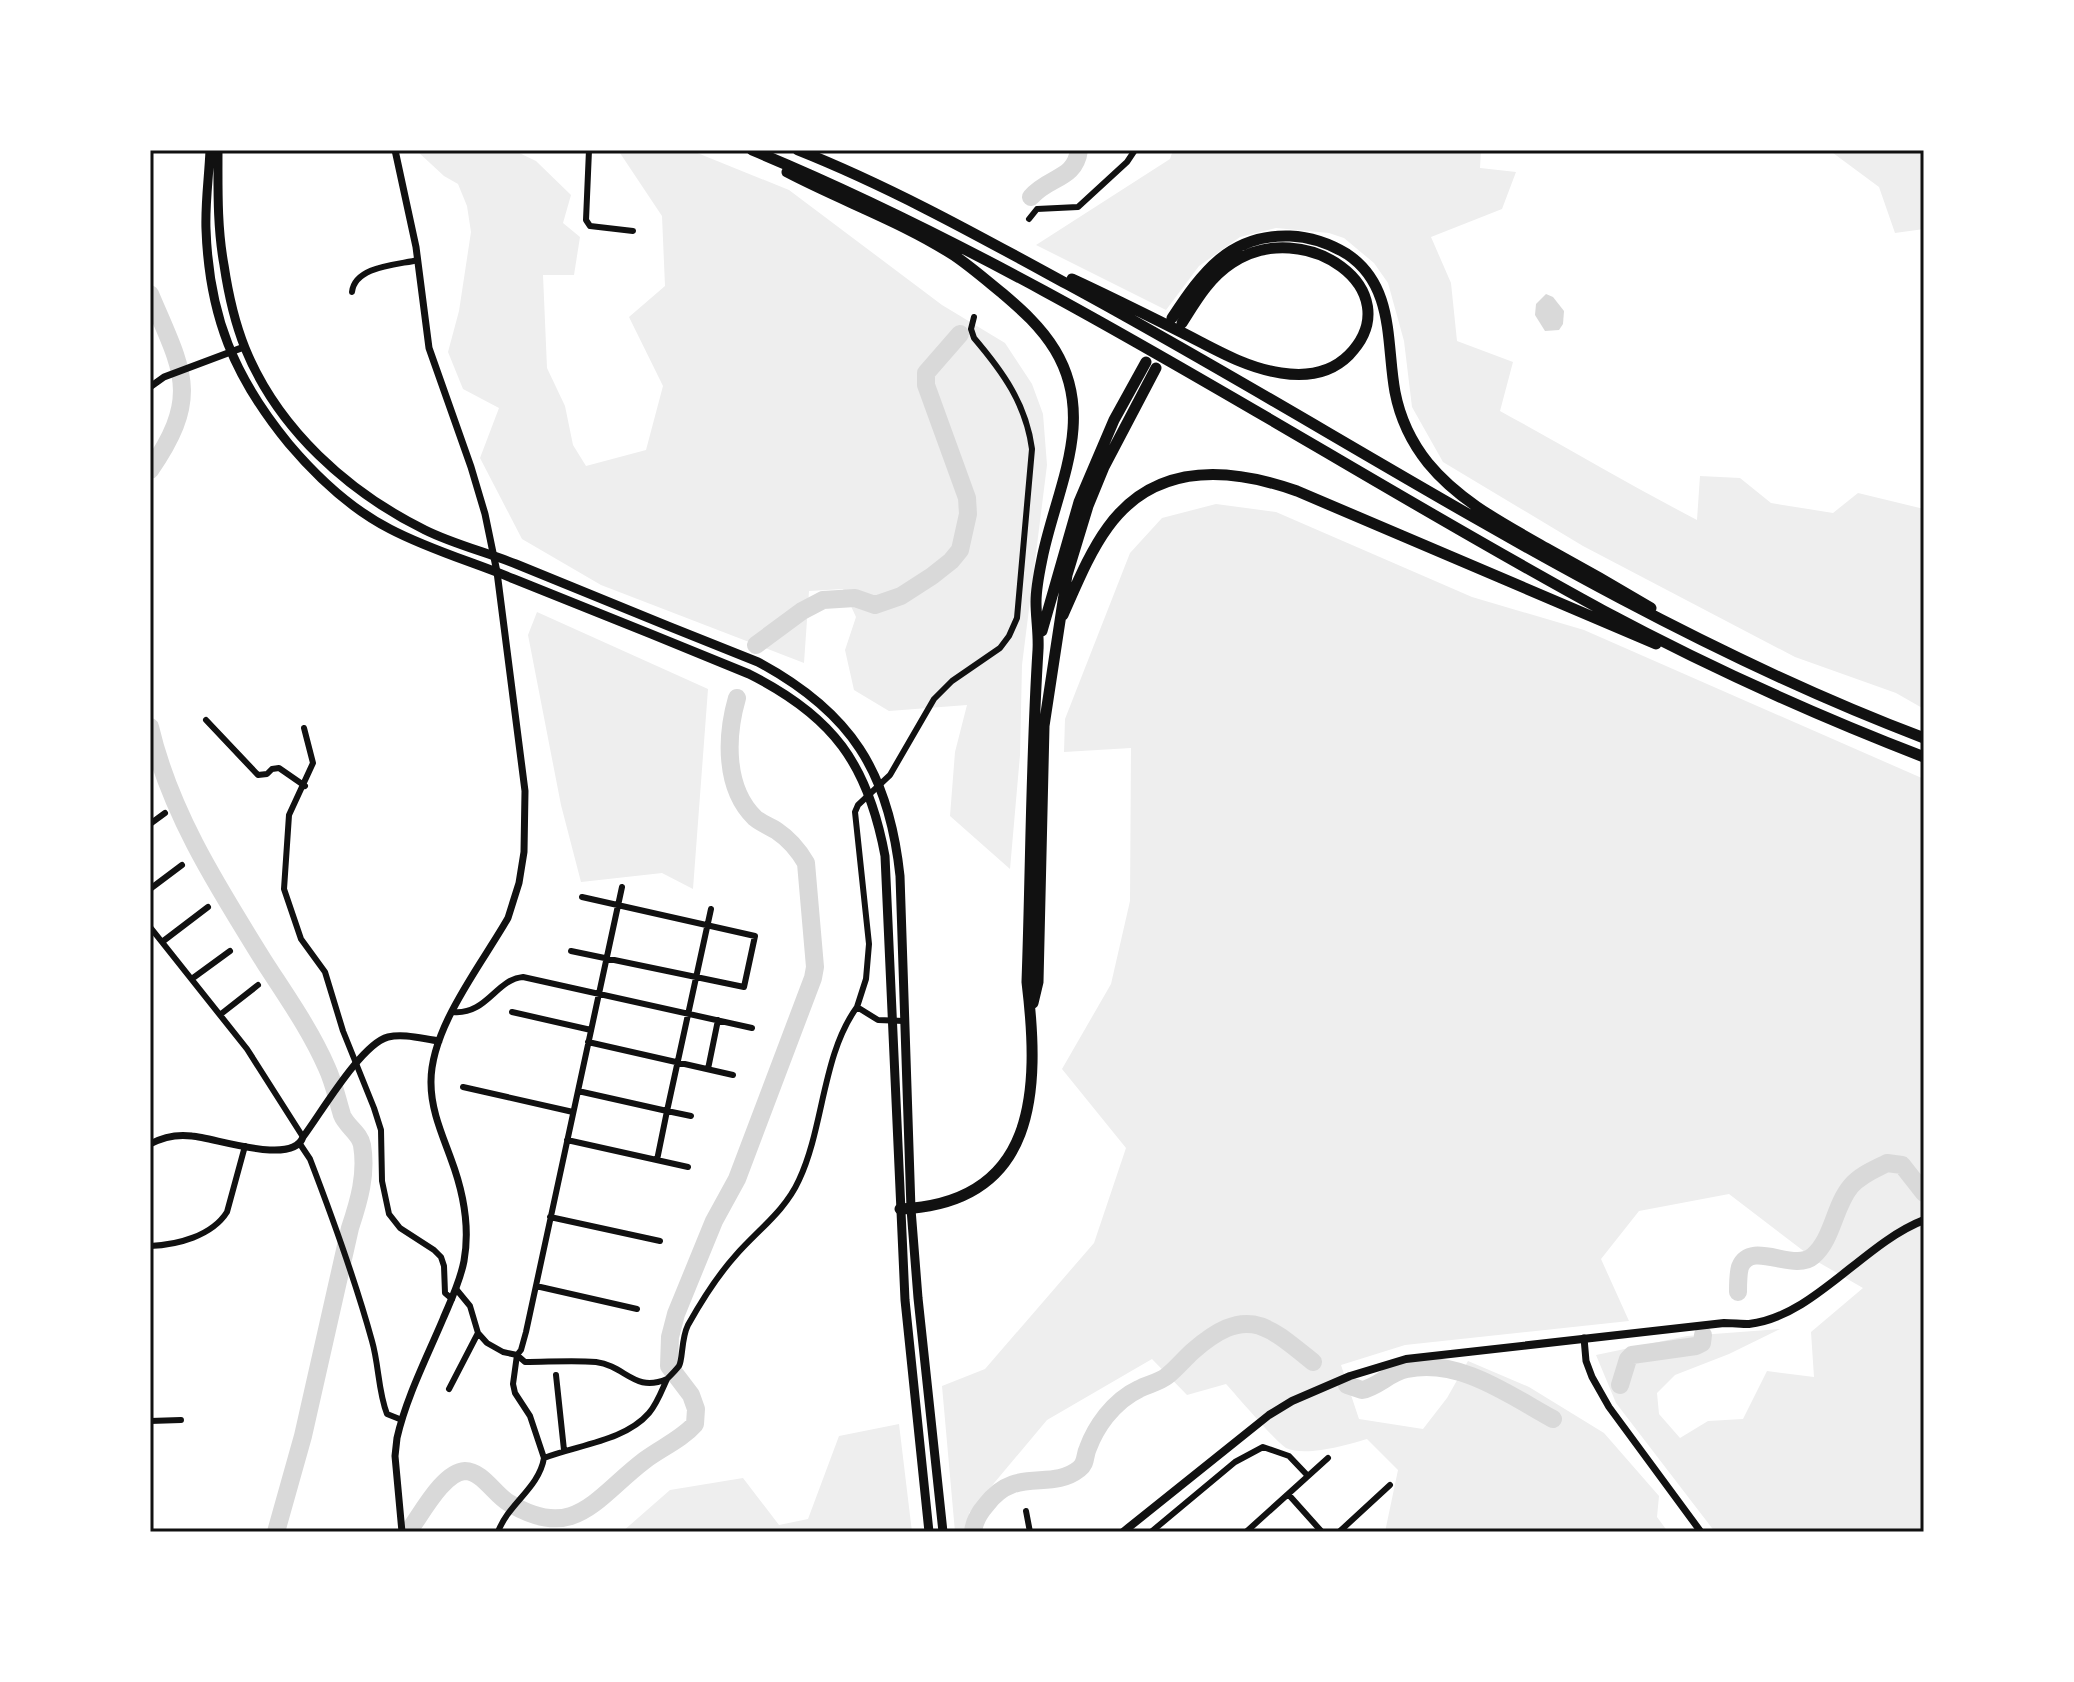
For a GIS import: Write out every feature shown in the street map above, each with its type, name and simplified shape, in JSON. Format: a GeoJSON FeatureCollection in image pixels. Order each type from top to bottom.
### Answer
{"type":"FeatureCollection","features":[{"type":"Feature","properties":{"kind":"highway"},"geometry":{"type":"LineString","coordinates":[[750,150],[954,255],[1026,313],[1056,352],[1070,384],[1075,417],[1074,436],[1038,580],[1036,601],[1039,639],[1032,754],[1028,1103],[1016,1147],[997,1172],[973,1191],[905,1209]]}},
{"type":"Feature","properties":{"kind":"highway"},"geometry":{"type":"LineString","coordinates":[[750,150],[870,201],[986,259],[1118,331],[1571,593],[1745,682]]}},
{"type":"Feature","properties":{"kind":"highway"},"geometry":{"type":"LineString","coordinates":[[798,150],[1238,361],[1270,371],[1311,374],[1337,365],[1355,348],[1361,338],[1366,316],[1366,305],[1357,283],[1329,257],[1303,249],[1278,248],[1256,252],[1233,262],[1213,278],[1177,321],[1204,272],[1234,249],[1266,238],[1311,238],[1340,250],[1362,267],[1379,291],[1388,325],[1400,413],[1415,445],[1435,471],[1454,490],[1487,514],[1734,657]]}},
{"type":"Feature","properties":{"kind":"highway"},"geometry":{"type":"LineString","coordinates":[[956,224],[1125,315],[1612,596],[1813,694],[1924,738]]}},
{"type":"Feature","properties":{"kind":"highway"},"geometry":{"type":"LineString","coordinates":[[1031,1012],[1038,982],[1044,726],[1067,575],[1088,506],[1151,365],[1114,420],[1079,502],[1039,639]]}},
{"type":"Feature","properties":{"kind":"highway"},"geometry":{"type":"LineString","coordinates":[[1063,615],[1108,527],[1144,493],[1176,480],[1206,474],[1234,474],[1269,481],[1310,496],[1924,757]]}},
{"type":"Feature","properties":{"kind":"main road"},"geometry":{"type":"LineString","coordinates":[[210,150],[206,226],[208,259],[230,353],[244,383],[272,422],[321,479],[351,504],[388,528],[780,689],[829,729],[851,757],[878,821],[885,856],[905,1209],[918,1298],[943,1532]]}},
{"type":"Feature","properties":{"kind":"main road"},"geometry":{"type":"LineString","coordinates":[[218,150],[218,217],[223,265],[244,347],[290,424],[319,456],[389,511],[428,532],[493,555],[758,662],[789,679],[823,705],[854,739],[880,785],[889,806],[898,851],[904,1021],[905,1300],[929,1532]]}},
{"type":"Feature","properties":{"kind":"main road"},"geometry":{"type":"LineString","coordinates":[[1123,1532],[1269,1415],[1325,1385],[1406,1359],[1724,1323],[1750,1324],[1772,1317],[1817,1294],[1896,1232],[1924,1220]]}},
{"type":"Feature","properties":{"kind":"street"},"geometry":{"type":"LineString","coordinates":[[395,150],[412,223],[429,348],[471,467],[497,572],[525,791],[524,852],[519,883],[508,918],[439,1041],[431,1082],[438,1124],[461,1187],[465,1224],[464,1261],[456,1289],[402,1420],[395,1456],[402,1532]]}},
{"type":"Feature","properties":{"kind":"street"},"geometry":{"type":"LineString","coordinates":[[589,150],[586,220],[590,226],[633,231]]}},
{"type":"Feature","properties":{"kind":"street"},"geometry":{"type":"LineString","coordinates":[[1029,219],[1037,209],[1078,207],[1127,162],[1135,150]]}},
{"type":"Feature","properties":{"kind":"street"},"geometry":{"type":"LineString","coordinates":[[352,292],[356,280],[363,274],[418,260]]}},
{"type":"Feature","properties":{"kind":"street"},"geometry":{"type":"LineString","coordinates":[[544,1458],[609,1437],[633,1426],[651,1411],[668,1378],[681,1363],[682,1340],[708,1291],[737,1254],[779,1212],[800,1180],[843,1030],[857,1007],[866,979],[869,944],[855,812],[890,775],[934,699],[952,681],[1000,648],[1017,618],[1032,449],[1029,425],[1020,401],[974,338],[971,329],[974,317]]}},
{"type":"Feature","properties":{"kind":"street"},"geometry":{"type":"LineString","coordinates":[[150,387],[164,377],[244,347]]}},
{"type":"Feature","properties":{"kind":"street"},"geometry":{"type":"LineString","coordinates":[[206,720],[258,775],[279,768],[305,786]]}},
{"type":"Feature","properties":{"kind":"street"},"geometry":{"type":"LineString","coordinates":[[304,728],[313,763],[289,815],[284,889],[301,939],[325,972],[343,1031],[381,1130],[382,1181],[389,1214],[400,1228],[441,1257],[445,1293],[452,1299]]}},
{"type":"Feature","properties":{"kind":"street"},"geometry":{"type":"LineString","coordinates":[[150,824],[165,813]]}},
{"type":"Feature","properties":{"kind":"street"},"geometry":{"type":"LineString","coordinates":[[150,889],[182,865]]}},
{"type":"Feature","properties":{"kind":"street"},"geometry":{"type":"LineString","coordinates":[[498,1532],[537,1477],[544,1458],[530,1416],[515,1393],[513,1384],[622,887]]}},
{"type":"Feature","properties":{"kind":"street"},"geometry":{"type":"LineString","coordinates":[[571,951],[744,987],[755,936],[582,897]]}},
{"type":"Feature","properties":{"kind":"street"},"geometry":{"type":"LineString","coordinates":[[162,942],[208,907]]}},
{"type":"Feature","properties":{"kind":"street"},"geometry":{"type":"LineString","coordinates":[[657,1160],[711,909]]}},
{"type":"Feature","properties":{"kind":"street"},"geometry":{"type":"LineString","coordinates":[[150,927],[247,1049],[302,1141],[353,1277],[373,1345],[387,1414],[402,1420]]}},
{"type":"Feature","properties":{"kind":"street"},"geometry":{"type":"LineString","coordinates":[[193,978],[230,951]]}},
{"type":"Feature","properties":{"kind":"street"},"geometry":{"type":"LineString","coordinates":[[453,1012],[475,1009],[516,977],[752,1028]]}},
{"type":"Feature","properties":{"kind":"street"},"geometry":{"type":"LineString","coordinates":[[221,1014],[258,985]]}},
{"type":"Feature","properties":{"kind":"street"},"geometry":{"type":"LineString","coordinates":[[857,1007],[878,1020],[904,1021]]}},
{"type":"Feature","properties":{"kind":"street"},"geometry":{"type":"LineString","coordinates":[[512,1012],[591,1030]]}},
{"type":"Feature","properties":{"kind":"street"},"geometry":{"type":"LineString","coordinates":[[708,1069],[718,1020]]}},
{"type":"Feature","properties":{"kind":"street"},"geometry":{"type":"LineString","coordinates":[[150,1144],[175,1135],[278,1151],[293,1149],[302,1141],[355,1064],[373,1045],[384,1038],[396,1036],[439,1041]]}},
{"type":"Feature","properties":{"kind":"street"},"geometry":{"type":"LineString","coordinates":[[588,1042],[733,1075]]}},
{"type":"Feature","properties":{"kind":"street"},"geometry":{"type":"LineString","coordinates":[[463,1087],[573,1112]]}},
{"type":"Feature","properties":{"kind":"street"},"geometry":{"type":"LineString","coordinates":[[578,1091],[691,1116]]}},
{"type":"Feature","properties":{"kind":"street"},"geometry":{"type":"LineString","coordinates":[[567,1140],[688,1167]]}},
{"type":"Feature","properties":{"kind":"street"},"geometry":{"type":"LineString","coordinates":[[150,1246],[200,1235],[221,1221],[227,1212],[245,1146]]}},
{"type":"Feature","properties":{"kind":"street"},"geometry":{"type":"LineString","coordinates":[[550,1217],[660,1241]]}},
{"type":"Feature","properties":{"kind":"street"},"geometry":{"type":"LineString","coordinates":[[536,1286],[637,1309]]}},
{"type":"Feature","properties":{"kind":"street"},"geometry":{"type":"LineString","coordinates":[[456,1289],[470,1306],[478,1333],[487,1343],[503,1352],[517,1355],[525,1362],[605,1364],[639,1383],[650,1385],[668,1378]]}},
{"type":"Feature","properties":{"kind":"street"},"geometry":{"type":"LineString","coordinates":[[449,1389],[478,1333]]}},
{"type":"Feature","properties":{"kind":"street"},"geometry":{"type":"LineString","coordinates":[[1584,1338],[1589,1369],[1609,1407],[1701,1532]]}},
{"type":"Feature","properties":{"kind":"street"},"geometry":{"type":"LineString","coordinates":[[556,1375],[564,1450]]}},
{"type":"Feature","properties":{"kind":"street"},"geometry":{"type":"LineString","coordinates":[[150,1421],[181,1420]]}},
{"type":"Feature","properties":{"kind":"street"},"geometry":{"type":"LineString","coordinates":[[1151,1532],[1235,1462],[1263,1447],[1289,1456],[1308,1476]]}},
{"type":"Feature","properties":{"kind":"street"},"geometry":{"type":"LineString","coordinates":[[1246,1532],[1328,1458]]}},
{"type":"Feature","properties":{"kind":"street"},"geometry":{"type":"LineString","coordinates":[[1339,1532],[1390,1485]]}},
{"type":"Feature","properties":{"kind":"street"},"geometry":{"type":"LineString","coordinates":[[1288,1494],[1322,1532]]}},
{"type":"Feature","properties":{"kind":"street"},"geometry":{"type":"LineString","coordinates":[[1026,1511],[1030,1532]]}},
{"type":"Feature","properties":{"kind":"shaded area"},"geometry":{"type":"Polygon","coordinates":[[[513,150],[536,161],[571,195],[563,223],[580,237],[574,275],[543,275],[547,368],[565,406],[573,445],[586,466],[646,450],[663,386],[629,317],[665,286],[662,216],[618,150],[690,150],[789,190],[942,305],[1005,343],[1032,384],[1043,414],[1047,465],[1022,665],[1020,755],[1010,869],[950,816],[955,752],[967,705],[889,711],[854,690],[845,650],[856,617],[843,589],[809,591],[804,663],[601,585],[522,539],[480,458],[499,408],[463,389],[448,352],[459,311],[471,232],[467,206],[458,184],[444,176],[417,151],[513,150]]]}},
{"type":"Feature","properties":{"kind":"shaded area"},"geometry":{"type":"Polygon","coordinates":[[[1173,150],[1481,150],[1480,168],[1516,172],[1502,209],[1431,237],[1451,283],[1457,341],[1513,362],[1500,411],[1697,520],[1700,476],[1740,478],[1771,503],[1833,513],[1858,493],[1924,509],[1924,709],[1896,693],[1795,657],[1583,546],[1443,462],[1412,407],[1404,341],[1388,283],[1374,263],[1344,238],[1329,233],[1276,228],[1240,237],[1199,266],[1166,310],[1036,245],[1170,159],[1173,150]]]}},
{"type":"Feature","properties":{"kind":"shaded area"},"geometry":{"type":"Polygon","coordinates":[[[1829,150],[1924,150],[1924,229],[1895,233],[1879,187],[1829,150]]]}},
{"type":"Feature","properties":{"kind":"shaded area"},"geometry":{"type":"Polygon","coordinates":[[[1546,294],[1553,297],[1564,311],[1559,330],[1545,331],[1535,315],[1536,304],[1546,294]]]}},
{"type":"Feature","properties":{"kind":"shaded area"},"geometry":{"type":"Polygon","coordinates":[[[1216,504],[1276,512],[1472,597],[1584,630],[1924,779],[1924,1532],[1715,1532],[1616,1403],[1596,1355],[1687,1336],[1780,1329],[1729,1354],[1675,1375],[1657,1393],[1659,1414],[1680,1438],[1708,1421],[1743,1419],[1767,1371],[1814,1377],[1811,1332],[1863,1288],[1818,1262],[1729,1194],[1639,1211],[1601,1259],[1629,1321],[1405,1345],[1341,1365],[1359,1419],[1423,1429],[1447,1398],[1468,1361],[1529,1387],[1604,1433],[1659,1496],[1657,1517],[1668,1532],[1385,1532],[1398,1470],[1367,1439],[1315,1451],[1286,1448],[1226,1384],[1187,1395],[1152,1359],[1047,1420],[969,1513],[972,1532],[955,1532],[942,1386],[985,1369],[1094,1243],[1126,1148],[1062,1069],[1111,984],[1130,901],[1131,748],[1064,752],[1065,719],[1130,553],[1162,518],[1216,504]]]}},
{"type":"Feature","properties":{"kind":"shaded area"},"geometry":{"type":"Polygon","coordinates":[[[537,612],[708,689],[693,889],[662,873],[581,882],[561,805],[528,635],[537,612]]]}},
{"type":"Feature","properties":{"kind":"shaded area"},"geometry":{"type":"Polygon","coordinates":[[[899,1424],[912,1532],[622,1532],[670,1490],[743,1478],[779,1525],[808,1519],[839,1436],[899,1424]]]}},
{"type":"Feature","properties":{"kind":"waterway"},"geometry":{"type":"LineString","coordinates":[[1031,197],[1067,173],[1077,160],[1079,150]]}},
{"type":"Feature","properties":{"kind":"waterway"},"geometry":{"type":"LineString","coordinates":[[150,294],[171,343],[182,382],[176,422],[150,470]]}},
{"type":"Feature","properties":{"kind":"waterway"},"geometry":{"type":"LineString","coordinates":[[756,645],[802,611],[823,600],[855,598],[875,605],[901,596],[932,576],[960,550],[968,514],[967,498],[926,385],[926,373],[960,334]]}},
{"type":"Feature","properties":{"kind":"waterway"},"geometry":{"type":"LineString","coordinates":[[408,1532],[441,1486],[457,1473],[465,1471],[483,1479],[509,1503],[532,1514],[551,1518],[568,1517],[598,1500],[645,1460],[695,1424],[696,1409],[691,1395],[669,1366],[670,1337],[676,1314],[714,1221],[737,1179],[815,967],[806,863],[786,838],[755,818],[745,806],[733,777],[730,745],[737,698]]}},
{"type":"Feature","properties":{"kind":"waterway"},"geometry":{"type":"LineString","coordinates":[[150,727],[170,790],[198,850],[314,1041],[342,1115],[362,1145],[364,1166],[359,1198],[303,1436],[276,1532]]}},
{"type":"Feature","properties":{"kind":"waterway"},"geometry":{"type":"LineString","coordinates":[[1738,1292],[1739,1270],[1746,1259],[1763,1256],[1795,1261],[1813,1256],[1825,1241],[1845,1194],[1863,1175],[1887,1163],[1902,1165],[1924,1193]]}},
{"type":"Feature","properties":{"kind":"waterway"},"geometry":{"type":"LineString","coordinates":[[973,1532],[983,1508],[997,1493],[1021,1482],[1056,1479],[1079,1469],[1096,1431],[1117,1404],[1134,1391],[1164,1378],[1212,1336],[1243,1324],[1256,1325],[1282,1338],[1313,1362]]}},
{"type":"Feature","properties":{"kind":"waterway"},"geometry":{"type":"LineString","coordinates":[[1620,1385],[1632,1355],[1696,1346],[1702,1343],[1703,1335]]}},
{"type":"Feature","properties":{"kind":"waterway"},"geometry":{"type":"LineString","coordinates":[[1347,1385],[1362,1390],[1407,1369],[1446,1369],[1483,1381],[1553,1419]]}}]}
